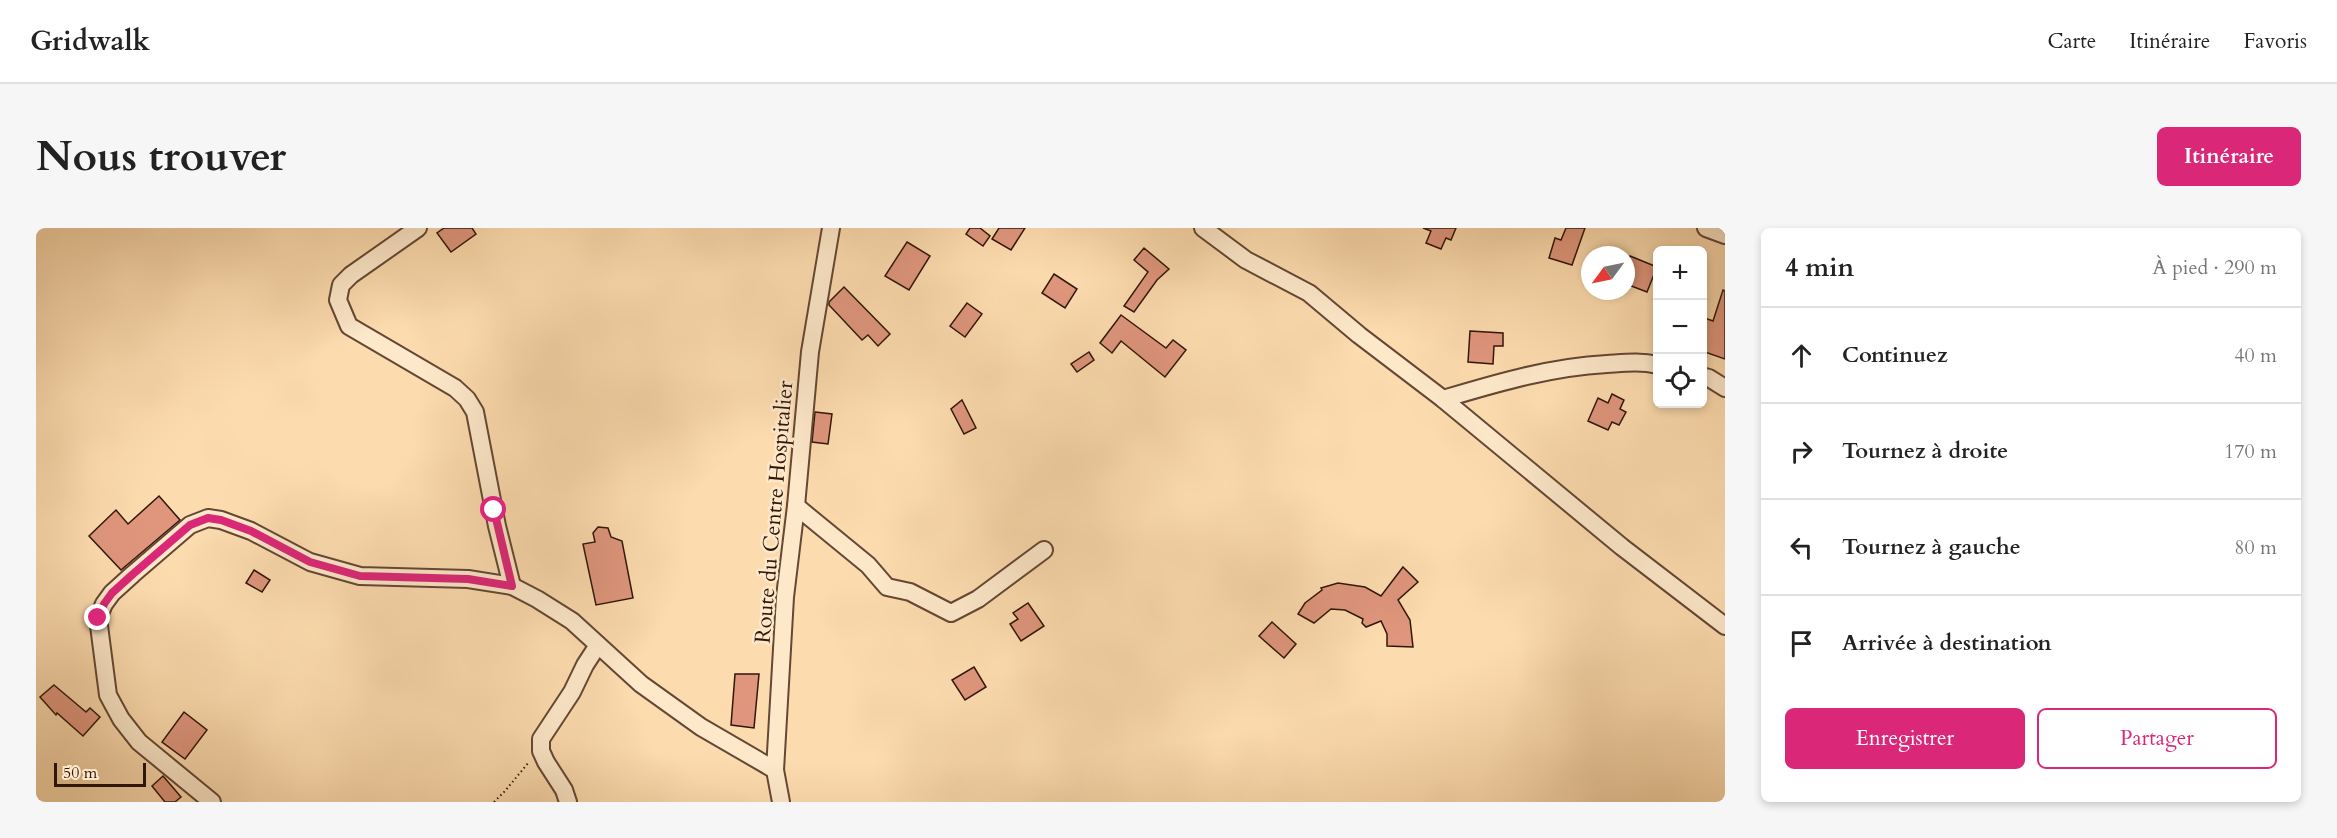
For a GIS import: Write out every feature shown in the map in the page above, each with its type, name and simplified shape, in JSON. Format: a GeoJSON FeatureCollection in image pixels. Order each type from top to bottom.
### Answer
{"type":"FeatureCollection","features":[{"type":"Feature","properties":{"kind":"street"},"geometry":{"type":"LineString","coordinates":[[418,228],[346,280],[341,285],[338,300],[349,326],[455,388],[467,399],[475,412],[482,436],[497,526],[512,586]]}},
{"type":"Feature","properties":{"kind":"street","name":"Route du Centre Hospitalier"},"geometry":{"type":"LineString","coordinates":[[782,802],[775,770],[785,597],[810,352],[831,228]]}},
{"type":"Feature","properties":{"kind":"street"},"geometry":{"type":"LineString","coordinates":[[1203,228],[1246,260],[1309,293],[1359,336],[1443,399],[1622,547],[1725,626]]}},
{"type":"Feature","properties":{"kind":"street"},"geometry":{"type":"LineString","coordinates":[[1443,399],[1510,379],[1574,366],[1644,362],[1653,364]]}},
{"type":"Feature","properties":{"kind":"street"},"geometry":{"type":"LineString","coordinates":[[1707,377],[1725,388]]}},
{"type":"Feature","properties":{"kind":"street"},"geometry":{"type":"LineString","coordinates":[[796,506],[868,566],[887,587],[910,592],[951,613],[978,599],[1044,550]]}},
{"type":"Feature","properties":{"kind":"street"},"geometry":{"type":"LineString","coordinates":[[212,802],[139,742],[121,719],[108,695],[98,618],[112,593],[190,525],[208,518],[221,520],[251,531],[310,562],[360,576],[468,579],[512,586],[572,621],[641,684],[701,728],[775,770]]}},
{"type":"Feature","properties":{"kind":"street"},"geometry":{"type":"LineString","coordinates":[[568,802],[564,790],[541,751],[541,738],[567,700],[598,645]]}},
{"type":"Feature","properties":{"kind":"path"},"geometry":{"type":"LineString","coordinates":[[494,802],[530,760]]}},
{"type":"Feature","properties":{"kind":"building"},"geometry":{"type":"Polygon","coordinates":[[[444,228],[472,228],[476,234],[451,252],[437,233],[444,228]]]}},
{"type":"Feature","properties":{"kind":"building"},"geometry":{"type":"Polygon","coordinates":[[[970,228],[980,228],[990,236],[983,246],[966,234],[970,228]]]}},
{"type":"Feature","properties":{"kind":"building"},"geometry":{"type":"Polygon","coordinates":[[[999,228],[1025,228],[1011,250],[992,239],[999,228]]]}},
{"type":"Feature","properties":{"kind":"building"},"geometry":{"type":"Polygon","coordinates":[[[1423,228],[1456,228],[1451,240],[1446,238],[1441,249],[1426,243],[1431,231],[1423,228]]]}},
{"type":"Feature","properties":{"kind":"building"},"geometry":{"type":"Polygon","coordinates":[[[1566,228],[1585,228],[1572,265],[1549,258],[1555,238],[1561,240],[1566,228]]]}},
{"type":"Feature","properties":{"kind":"building"},"geometry":{"type":"Polygon","coordinates":[[[907,242],[930,256],[909,290],[885,276],[907,242]]]}},
{"type":"Feature","properties":{"kind":"building"},"geometry":{"type":"Polygon","coordinates":[[[1144,248],[1169,269],[1157,280],[1134,312],[1124,306],[1148,272],[1134,260],[1144,248]]]}},
{"type":"Feature","properties":{"kind":"building"},"geometry":{"type":"Polygon","coordinates":[[[1635,258],[1653,265],[1653,277],[1647,292],[1635,287],[1635,258]]]}},
{"type":"Feature","properties":{"kind":"building"},"geometry":{"type":"Polygon","coordinates":[[[1054,274],[1077,289],[1065,308],[1042,293],[1054,274]]]}},
{"type":"Feature","properties":{"kind":"building"},"geometry":{"type":"Polygon","coordinates":[[[844,287],[890,334],[878,346],[868,335],[862,340],[829,305],[829,302],[844,287]]]}},
{"type":"Feature","properties":{"kind":"building"},"geometry":{"type":"Polygon","coordinates":[[[1723,290],[1725,291],[1725,359],[1707,353],[1707,319],[1713,321],[1723,290]]]}},
{"type":"Feature","properties":{"kind":"building"},"geometry":{"type":"Polygon","coordinates":[[[967,303],[982,314],[965,337],[950,326],[967,303]]]}},
{"type":"Feature","properties":{"kind":"building"},"geometry":{"type":"Polygon","coordinates":[[[1121,315],[1166,348],[1173,340],[1186,350],[1165,377],[1121,341],[1112,353],[1100,343],[1121,315]]]}},
{"type":"Feature","properties":{"kind":"building"},"geometry":{"type":"Polygon","coordinates":[[[1470,331],[1503,333],[1503,346],[1494,346],[1493,364],[1468,362],[1470,331]]]}},
{"type":"Feature","properties":{"kind":"building"},"geometry":{"type":"Polygon","coordinates":[[[1089,352],[1094,360],[1077,372],[1071,364],[1089,352]]]}},
{"type":"Feature","properties":{"kind":"building"},"geometry":{"type":"Polygon","coordinates":[[[1612,394],[1624,400],[1620,409],[1626,412],[1619,425],[1612,422],[1608,430],[1588,421],[1598,398],[1608,403],[1612,394]]]}},
{"type":"Feature","properties":{"kind":"building"},"geometry":{"type":"Polygon","coordinates":[[[962,400],[976,428],[964,434],[951,409],[962,400]]]}},
{"type":"Feature","properties":{"kind":"building"},"geometry":{"type":"Polygon","coordinates":[[[815,412],[832,414],[828,444],[812,442],[815,412]]]}},
{"type":"Feature","properties":{"kind":"building"},"geometry":{"type":"Polygon","coordinates":[[[159,496],[180,520],[121,570],[89,536],[116,510],[128,524],[159,496]]]}},
{"type":"Feature","properties":{"kind":"building"},"geometry":{"type":"Polygon","coordinates":[[[598,527],[608,528],[611,537],[622,541],[633,598],[596,605],[583,544],[595,542],[593,533],[598,527]]]}},
{"type":"Feature","properties":{"kind":"building"},"geometry":{"type":"Polygon","coordinates":[[[1403,567],[1418,582],[1398,600],[1410,620],[1413,647],[1387,646],[1387,634],[1381,621],[1366,627],[1362,623],[1363,619],[1345,610],[1331,609],[1314,623],[1298,614],[1305,603],[1322,590],[1321,588],[1338,583],[1365,587],[1381,596],[1403,567]]]}},
{"type":"Feature","properties":{"kind":"building"},"geometry":{"type":"Polygon","coordinates":[[[254,570],[270,580],[262,592],[246,583],[254,570]]]}},
{"type":"Feature","properties":{"kind":"building"},"geometry":{"type":"Polygon","coordinates":[[[1028,603],[1044,626],[1021,641],[1010,624],[1018,619],[1013,613],[1028,603]]]}},
{"type":"Feature","properties":{"kind":"building"},"geometry":{"type":"Polygon","coordinates":[[[1272,622],[1296,644],[1284,658],[1259,636],[1272,622]]]}},
{"type":"Feature","properties":{"kind":"building"},"geometry":{"type":"Polygon","coordinates":[[[974,667],[986,687],[965,700],[952,680],[974,667]]]}},
{"type":"Feature","properties":{"kind":"building"},"geometry":{"type":"Polygon","coordinates":[[[735,674],[759,674],[754,728],[731,725],[735,674]]]}},
{"type":"Feature","properties":{"kind":"building"},"geometry":{"type":"Polygon","coordinates":[[[54,685],[86,712],[90,708],[100,717],[83,736],[57,713],[56,715],[40,697],[54,685]]]}},
{"type":"Feature","properties":{"kind":"building"},"geometry":{"type":"Polygon","coordinates":[[[184,712],[207,730],[185,759],[162,742],[184,712]]]}},
{"type":"Feature","properties":{"kind":"building"},"geometry":{"type":"Polygon","coordinates":[[[163,776],[181,797],[175,802],[165,802],[152,786],[163,776]]]}},
{"type":"Feature","properties":{"kind":"route"},"geometry":{"type":"LineString","coordinates":[[98,618],[112,593],[190,525],[208,518],[221,520],[251,531],[310,562],[360,576],[468,579],[512,586],[494,510]]}}]}
